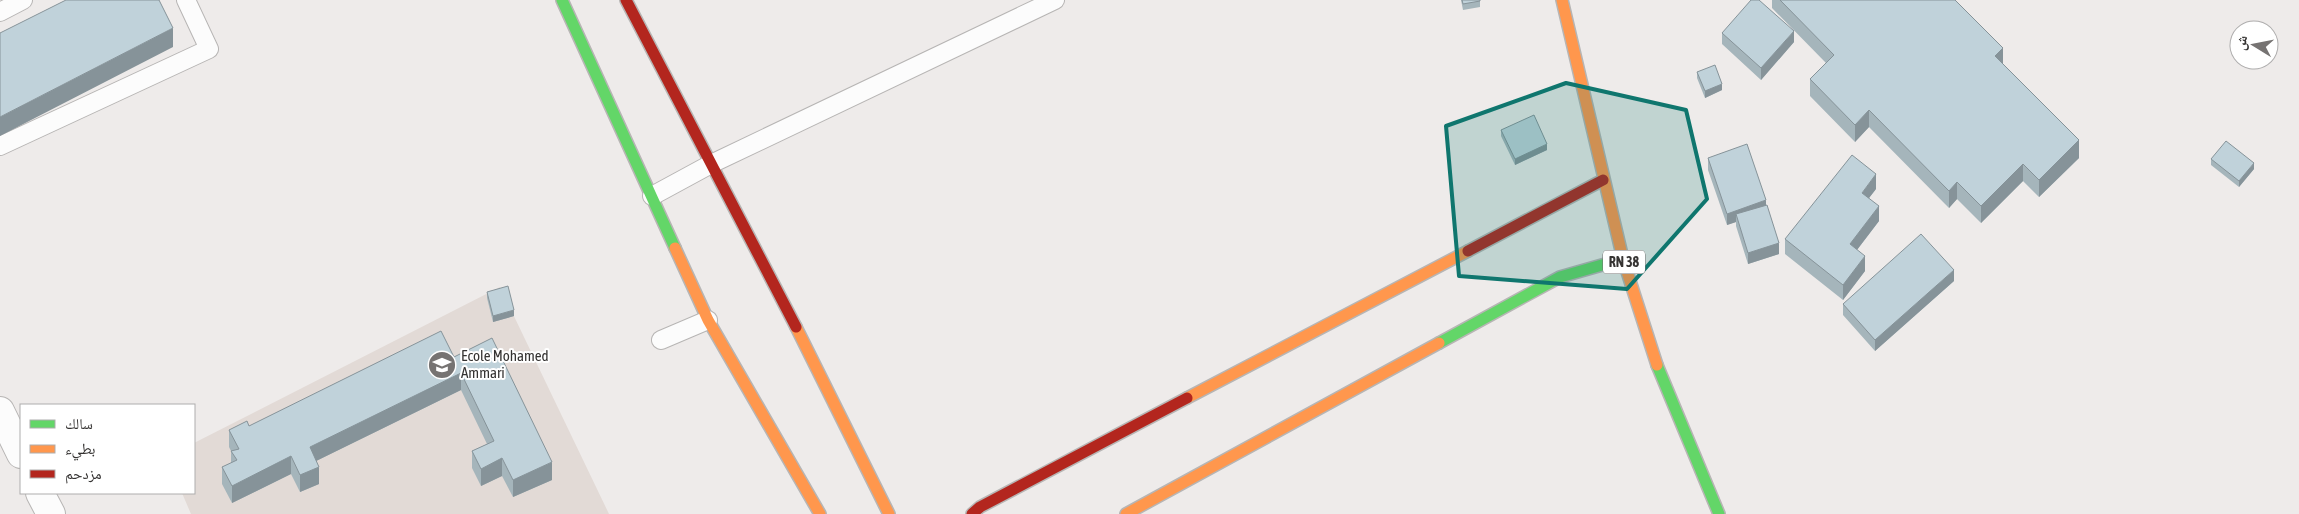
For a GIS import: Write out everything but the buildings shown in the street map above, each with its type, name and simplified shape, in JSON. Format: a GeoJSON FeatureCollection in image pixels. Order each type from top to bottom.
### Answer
{"type":"FeatureCollection","features":[{"type":"Feature","properties":{"kind":"street"},"geometry":{"type":"LineString","coordinates":[[562,0],[708,320],[820,514]]}},
{"type":"Feature","properties":{"kind":"street"},"geometry":{"type":"LineString","coordinates":[[626,0],[889,514]]}},
{"type":"Feature","properties":{"kind":"street","name":"RN 38"},"geometry":{"type":"LineString","coordinates":[[1562,0],[1623,259],[1654,357],[1719,514]]}},
{"type":"Feature","properties":{"kind":"street"},"geometry":{"type":"LineString","coordinates":[[972,514],[980,507],[1603,180]]}},
{"type":"Feature","properties":{"kind":"street"},"geometry":{"type":"LineString","coordinates":[[1126,514],[1560,277],[1623,259]]}},
{"type":"Feature","properties":{"kind":"street"},"geometry":{"type":"LineString","coordinates":[[0,412],[20,452]]}},
{"type":"Feature","properties":{"kind":"street"},"geometry":{"type":"LineString","coordinates":[[41,494],[51,514]]}},
{"type":"Feature","properties":{"kind":"lane"},"geometry":{"type":"LineString","coordinates":[[0,12],[24,0]]}},
{"type":"Feature","properties":{"kind":"lane"},"geometry":{"type":"LineString","coordinates":[[0,146],[209,49],[186,0]]}},
{"type":"Feature","properties":{"kind":"lane"},"geometry":{"type":"LineString","coordinates":[[652,196],[711,164],[1055,0]]}},
{"type":"Feature","properties":{"kind":"lane"},"geometry":{"type":"LineString","coordinates":[[661,340],[708,320]]}},
{"type":"Feature","properties":{"kind":"highlighted area"},"geometry":{"type":"Polygon","coordinates":[[[1566,83],[1686,110],[1707,199],[1627,289],[1459,276],[1446,126],[1566,83]]]}},
{"type":"Feature","properties":{"kind":"shaded area","name":"Ecole Mohamed Ammari"},"geometry":{"type":"Polygon","coordinates":[[[500,287],[609,514],[191,514],[182,494],[195,494],[195,442],[500,287]]]}},
{"type":"Feature","properties":{"kind":"traffic: fast"},"geometry":{"type":"LineString","coordinates":[[562,0],[675,248]]}},
{"type":"Feature","properties":{"kind":"traffic: fast"},"geometry":{"type":"LineString","coordinates":[[1439,343],[1560,277],[1623,259]]}},
{"type":"Feature","properties":{"kind":"traffic: fast"},"geometry":{"type":"LineString","coordinates":[[1657,365],[1719,514]]}},
{"type":"Feature","properties":{"kind":"traffic: slow"},"geometry":{"type":"LineString","coordinates":[[1562,0],[1623,259],[1657,365]]}},
{"type":"Feature","properties":{"kind":"traffic: slow"},"geometry":{"type":"LineString","coordinates":[[675,248],[708,320],[820,514]]}},
{"type":"Feature","properties":{"kind":"traffic: slow"},"geometry":{"type":"LineString","coordinates":[[1187,398],[1468,251]]}},
{"type":"Feature","properties":{"kind":"traffic: slow"},"geometry":{"type":"LineString","coordinates":[[796,327],[889,514]]}},
{"type":"Feature","properties":{"kind":"traffic: slow"},"geometry":{"type":"LineString","coordinates":[[1126,514],[1439,343]]}},
{"type":"Feature","properties":{"kind":"traffic: jam"},"geometry":{"type":"LineString","coordinates":[[626,0],[796,327]]}},
{"type":"Feature","properties":{"kind":"traffic: jam"},"geometry":{"type":"LineString","coordinates":[[1468,251],[1603,180]]}},
{"type":"Feature","properties":{"kind":"traffic: jam"},"geometry":{"type":"LineString","coordinates":[[972,514],[980,507],[1187,398]]}},
{"type":"Feature","properties":{"kind":"place","name":"Ecole Mohamed Ammari"},"geometry":{"type":"Point","coordinates":[442,365]}}]}
